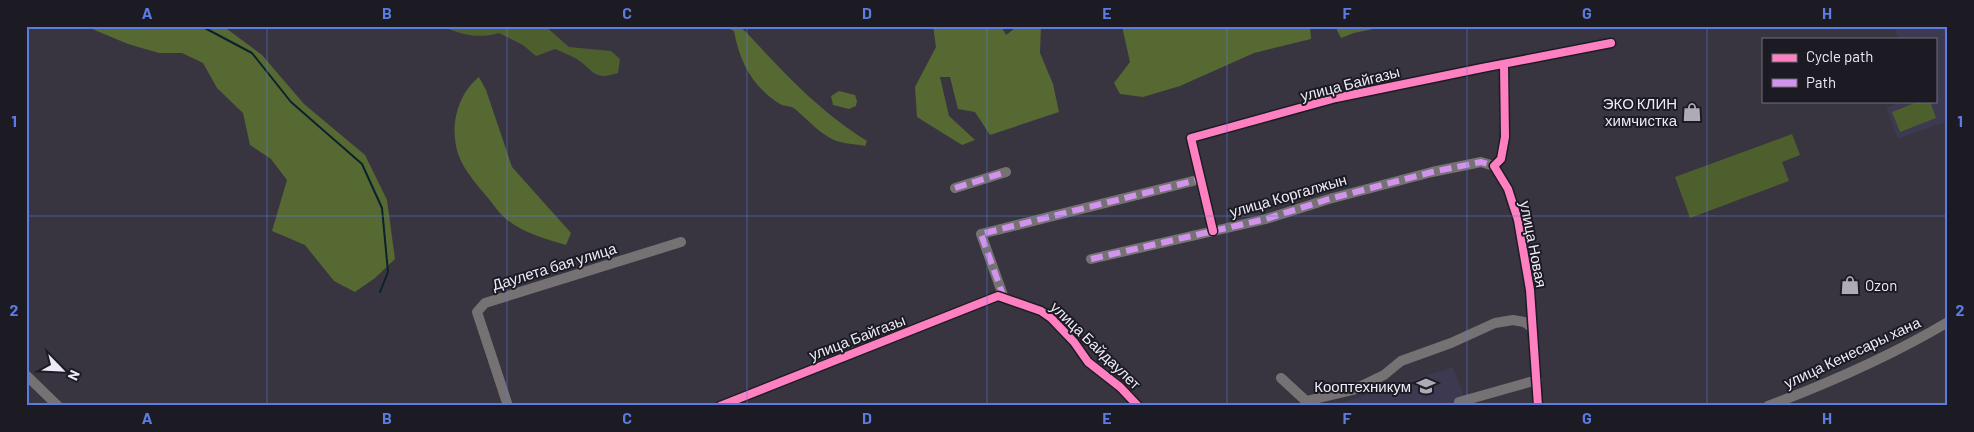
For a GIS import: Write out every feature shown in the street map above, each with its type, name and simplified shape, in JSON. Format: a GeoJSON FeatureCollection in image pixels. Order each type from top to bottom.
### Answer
{"type":"FeatureCollection","features":[{"type":"Feature","properties":{"kind":"street","name":"улица Байгазы"},"geometry":{"type":"LineString","coordinates":[[1213,231],[1191,138],[1336,98],[1611,43]]}},
{"type":"Feature","properties":{"kind":"street"},"geometry":{"type":"LineString","coordinates":[[1494,166],[1501,158],[1505,137],[1504,65]]}},
{"type":"Feature","properties":{"kind":"street","name":"улица Коргалжын"},"geometry":{"type":"LineString","coordinates":[[1091,259],[1266,219],[1329,199],[1432,172],[1481,162],[1494,166]]}},
{"type":"Feature","properties":{"kind":"street","name":"улица Новая"},"geometry":{"type":"LineString","coordinates":[[1494,166],[1508,189],[1518,220],[1530,290],[1538,406]]}},
{"type":"Feature","properties":{"kind":"street"},"geometry":{"type":"LineString","coordinates":[[955,188],[1006,172]]}},
{"type":"Feature","properties":{"kind":"street"},"geometry":{"type":"LineString","coordinates":[[1004,298],[981,234],[1201,179]]}},
{"type":"Feature","properties":{"kind":"street","name":"Даулета бая улица"},"geometry":{"type":"LineString","coordinates":[[508,406],[477,312],[485,303],[681,242]]}},
{"type":"Feature","properties":{"kind":"street","name":"улица Байгазы"},"geometry":{"type":"LineString","coordinates":[[720,406],[998,296],[1004,298]]}},
{"type":"Feature","properties":{"kind":"street","name":"улица Байдаулет"},"geometry":{"type":"LineString","coordinates":[[1004,298],[1041,311],[1051,318],[1074,342],[1088,362],[1120,387],[1138,406]]}},
{"type":"Feature","properties":{"kind":"street"},"geometry":{"type":"LineString","coordinates":[[1281,378],[1305,404],[1359,387],[1384,375],[1401,361],[1451,343],[1496,323],[1513,320],[1524,322],[1533,328]]}},
{"type":"Feature","properties":{"kind":"street","name":"улица Кенесары хана"},"geometry":{"type":"LineString","coordinates":[[1768,406],[1815,389],[1925,336],[1948,322]]}},
{"type":"Feature","properties":{"kind":"street"},"geometry":{"type":"LineString","coordinates":[[26,375],[58,406]]}},
{"type":"Feature","properties":{"kind":"street"},"geometry":{"type":"LineString","coordinates":[[1459,402],[1537,380]]}},
{"type":"Feature","properties":{"kind":"shaded area"},"geometry":{"type":"Polygon","coordinates":[[[1894,26],[1948,26],[1948,121],[1898,139],[1886,108],[1901,102],[1936,102],[1936,38],[1898,38],[1894,26]]]}},
{"type":"Feature","properties":{"kind":"shaded area","name":"Кооптехникум"},"geometry":{"type":"Polygon","coordinates":[[[1453,367],[1468,406],[1331,406],[1453,367]]]}},
{"type":"Feature","properties":{"kind":"green space"},"geometry":{"type":"Polygon","coordinates":[[[85,26],[223,26],[262,55],[304,104],[365,155],[387,200],[395,259],[375,278],[355,292],[334,281],[305,245],[272,231],[287,180],[271,159],[250,145],[243,113],[217,88],[203,63],[182,53],[159,53],[128,44],[85,26]]]}},
{"type":"Feature","properties":{"kind":"green space"},"geometry":{"type":"Polygon","coordinates":[[[442,26],[545,26],[569,47],[611,51],[620,59],[618,73],[604,76],[599,75],[577,59],[555,49],[536,56],[523,45],[499,33],[477,36],[456,32],[442,26]]]}},
{"type":"Feature","properties":{"kind":"green space"},"geometry":{"type":"Polygon","coordinates":[[[723,26],[739,26],[817,104],[867,141],[865,146],[834,140],[819,130],[795,109],[782,105],[770,97],[749,73],[740,53],[734,31],[723,26]]]}},
{"type":"Feature","properties":{"kind":"green space"},"geometry":{"type":"Polygon","coordinates":[[[933,26],[1001,26],[1006,35],[1018,26],[1041,26],[1040,53],[1053,84],[1059,112],[990,135],[975,112],[958,109],[950,77],[940,77],[949,116],[975,140],[962,145],[917,117],[915,87],[936,47],[933,26]]]}},
{"type":"Feature","properties":{"kind":"green space"},"geometry":{"type":"Polygon","coordinates":[[[1122,26],[1310,26],[1311,39],[1254,53],[1180,86],[1143,97],[1120,94],[1114,83],[1130,62],[1122,26]]]}},
{"type":"Feature","properties":{"kind":"green space"},"geometry":{"type":"Polygon","coordinates":[[[1335,26],[1387,26],[1354,33],[1341,38],[1335,26]]]}},
{"type":"Feature","properties":{"kind":"green space"},"geometry":{"type":"Polygon","coordinates":[[[479,77],[486,90],[512,167],[571,233],[566,245],[527,232],[506,219],[474,181],[461,161],[455,139],[456,116],[464,94],[479,77]]]}},
{"type":"Feature","properties":{"kind":"green space"},"geometry":{"type":"Polygon","coordinates":[[[839,91],[855,95],[856,106],[849,109],[833,105],[831,96],[839,91]]]}},
{"type":"Feature","properties":{"kind":"green space"},"geometry":{"type":"Polygon","coordinates":[[[1917,102],[1930,102],[1936,118],[1900,132],[1892,112],[1917,102]]]}},
{"type":"Feature","properties":{"kind":"green space"},"geometry":{"type":"Polygon","coordinates":[[[1792,134],[1800,155],[1782,162],[1789,181],[1690,218],[1675,177],[1792,134]]]}},
{"type":"Feature","properties":{"kind":"waterway"},"geometry":{"type":"LineString","coordinates":[[201,26],[252,53],[291,102],[362,164],[382,208],[388,272],[380,292]]}},
{"type":"Feature","properties":{"kind":"marked path"},"geometry":{"type":"LineString","coordinates":[[1091,259],[1266,219],[1329,199],[1432,172],[1481,162],[1494,166]]}},
{"type":"Feature","properties":{"kind":"marked path"},"geometry":{"type":"LineString","coordinates":[[955,188],[1006,172]]}},
{"type":"Feature","properties":{"kind":"marked path"},"geometry":{"type":"LineString","coordinates":[[1004,298],[981,234],[1201,179]]}},
{"type":"Feature","properties":{"kind":"cycle path"},"geometry":{"type":"LineString","coordinates":[[1213,231],[1191,138],[1336,98],[1611,43]]}},
{"type":"Feature","properties":{"kind":"cycle path"},"geometry":{"type":"LineString","coordinates":[[1504,65],[1505,137],[1501,159],[1494,166],[1508,189],[1518,220],[1530,290],[1538,406]]}},
{"type":"Feature","properties":{"kind":"cycle path"},"geometry":{"type":"LineString","coordinates":[[720,406],[998,296],[1041,311],[1051,318],[1074,342],[1088,362],[1120,387],[1138,406]]}},
{"type":"Feature","properties":{"kind":"place","name":"ЭКО КЛИН химчистка"},"geometry":{"type":"Point","coordinates":[1692,112]}},
{"type":"Feature","properties":{"kind":"place","name":"Ozon"},"geometry":{"type":"Point","coordinates":[1850,285]}},
{"type":"Feature","properties":{"kind":"place","name":"Кооптехникум"},"geometry":{"type":"Point","coordinates":[1426,386]}}]}
